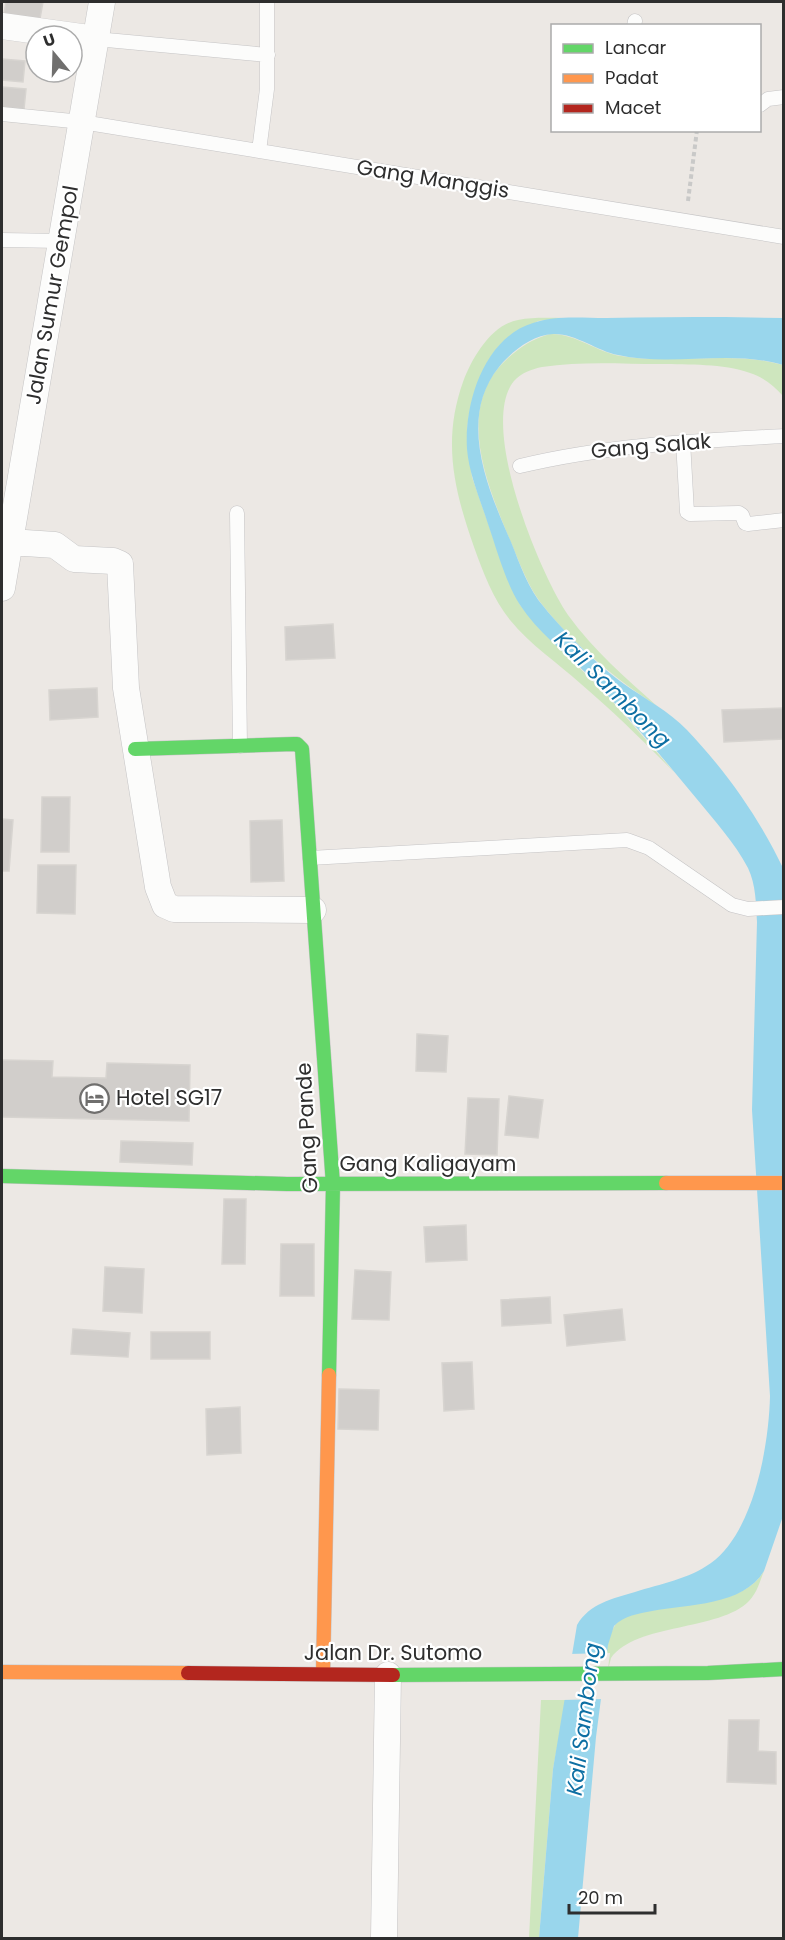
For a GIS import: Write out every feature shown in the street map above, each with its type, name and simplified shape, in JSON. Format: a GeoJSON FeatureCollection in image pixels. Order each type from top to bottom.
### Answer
{"type":"FeatureCollection","features":[{"type":"Feature","properties":{"kind":"street","name":"Jalan Sumur Gempol"},"geometry":{"type":"LineString","coordinates":[[2,588],[102,2]]}},
{"type":"Feature","properties":{"kind":"street"},"geometry":{"type":"LineString","coordinates":[[2,26],[96,39]]}},
{"type":"Feature","properties":{"kind":"street"},"geometry":{"type":"LineString","coordinates":[[10,542],[56,545],[74,559],[113,561],[120,564],[124,672],[158,887],[165,905],[174,909],[314,910]]}},
{"type":"Feature","properties":{"kind":"street","name":"Gang Pande"},"geometry":{"type":"LineString","coordinates":[[135,749],[294,744],[301,747],[333,1185],[322,1674]]}},
{"type":"Feature","properties":{"kind":"street","name":"Gang Kaligayam"},"geometry":{"type":"LineString","coordinates":[[2,1176],[333,1185],[783,1183]]}},
{"type":"Feature","properties":{"kind":"street","name":"Jalan Dr. Sutomo"},"geometry":{"type":"LineString","coordinates":[[2,1672],[388,1675],[708,1673],[783,1669]]}},
{"type":"Feature","properties":{"kind":"street"},"geometry":{"type":"LineString","coordinates":[[384,1938],[388,1675]]}},
{"type":"Feature","properties":{"kind":"lane"},"geometry":{"type":"LineString","coordinates":[[259,151],[267,89],[267,2]]}},
{"type":"Feature","properties":{"kind":"lane"},"geometry":{"type":"LineString","coordinates":[[96,39],[268,55]]}},
{"type":"Feature","properties":{"kind":"lane"},"geometry":{"type":"LineString","coordinates":[[761,104],[771,98],[783,97]]}},
{"type":"Feature","properties":{"kind":"lane","name":"Gang Manggis"},"geometry":{"type":"LineString","coordinates":[[2,114],[82,122],[783,237]]}},
{"type":"Feature","properties":{"kind":"lane"},"geometry":{"type":"LineString","coordinates":[[2,240],[62,241]]}},
{"type":"Feature","properties":{"kind":"lane","name":"Gang Salak"},"geometry":{"type":"LineString","coordinates":[[520,466],[589,451],[683,441],[783,436]]}},
{"type":"Feature","properties":{"kind":"lane"},"geometry":{"type":"LineString","coordinates":[[683,441],[687,512],[690,514],[739,513],[748,524],[783,520]]}},
{"type":"Feature","properties":{"kind":"lane"},"geometry":{"type":"LineString","coordinates":[[237,513],[240,746]]}},
{"type":"Feature","properties":{"kind":"lane"},"geometry":{"type":"LineString","coordinates":[[310,858],[627,840],[649,848],[726,902],[737,907],[748,909],[783,906]]}},
{"type":"Feature","properties":{"kind":"path"},"geometry":{"type":"LineString","coordinates":[[685,221],[697,132]]}},
{"type":"Feature","properties":{"kind":"green space"},"geometry":{"type":"Polygon","coordinates":[[[529,318],[564,318],[538,321],[499,346],[488,361],[473,397],[469,414],[467,429],[472,477],[520,605],[540,629],[606,694],[674,772],[617,716],[535,646],[510,620],[498,603],[485,576],[456,485],[452,445],[453,425],[463,382],[477,353],[491,335],[508,323],[529,318]]]}},
{"type":"Feature","properties":{"kind":"green space"},"geometry":{"type":"Polygon","coordinates":[[[550,334],[568,336],[621,356],[661,359],[743,359],[783,365],[783,396],[759,377],[717,366],[586,363],[542,367],[527,372],[514,381],[505,402],[503,430],[508,464],[517,499],[529,535],[556,595],[568,615],[588,640],[657,706],[582,648],[538,600],[509,538],[485,470],[480,446],[479,422],[482,400],[491,378],[517,351],[532,341],[550,334]]]}},
{"type":"Feature","properties":{"kind":"green space"},"geometry":{"type":"Polygon","coordinates":[[[764,1571],[752,1598],[736,1611],[719,1618],[658,1632],[623,1647],[611,1658],[601,1699],[611,1633],[624,1618],[641,1612],[709,1602],[731,1596],[750,1586],[764,1571]]]}},
{"type":"Feature","properties":{"kind":"green space"},"geometry":{"type":"Polygon","coordinates":[[[541,1700],[566,1700],[553,1769],[539,1938],[529,1938],[541,1700]]]}},
{"type":"Feature","properties":{"kind":"water","name":"Kali Sambong"},"geometry":{"type":"Polygon","coordinates":[[[569,318],[783,318],[783,365],[742,358],[638,358],[610,353],[561,334],[545,335],[523,345],[504,361],[487,387],[480,409],[478,431],[486,477],[521,567],[538,600],[561,627],[614,677],[673,717],[687,730],[729,779],[753,814],[784,870],[783,1516],[764,1571],[743,1591],[714,1601],[637,1614],[623,1619],[614,1626],[608,1645],[596,1737],[578,1938],[539,1938],[553,1769],[577,1625],[588,1612],[602,1603],[684,1577],[711,1563],[726,1549],[738,1531],[756,1486],[762,1462],[770,1396],[752,1110],[757,922],[751,874],[731,841],[629,719],[543,632],[520,605],[506,576],[470,468],[467,449],[469,412],[480,374],[490,357],[516,331],[533,323],[569,318]]]}},
{"type":"Feature","properties":{"kind":"pier"},"geometry":{"type":"Polygon","coordinates":[[[610,1653],[604,1699],[562,1700],[568,1654],[610,1653]]]}},
{"type":"Feature","properties":{"kind":"building"},"geometry":{"type":"Polygon","coordinates":[[[6,2],[43,2],[39,24],[3,19],[6,2]]]}},
{"type":"Feature","properties":{"kind":"building"},"geometry":{"type":"Polygon","coordinates":[[[2,59],[24,61],[23,82],[2,80],[2,59]]]}},
{"type":"Feature","properties":{"kind":"building"},"geometry":{"type":"Polygon","coordinates":[[[2,87],[26,89],[24,109],[2,107],[2,87]]]}},
{"type":"Feature","properties":{"kind":"building"},"geometry":{"type":"Polygon","coordinates":[[[333,624],[335,658],[286,660],[285,627],[333,624]]]}},
{"type":"Feature","properties":{"kind":"building"},"geometry":{"type":"Polygon","coordinates":[[[97,688],[98,717],[50,720],[49,690],[97,688]]]}},
{"type":"Feature","properties":{"kind":"building"},"geometry":{"type":"Polygon","coordinates":[[[784,708],[784,739],[724,742],[722,710],[784,708]]]}},
{"type":"Feature","properties":{"kind":"building"},"geometry":{"type":"Polygon","coordinates":[[[42,797],[70,797],[69,852],[41,852],[42,797]]]}},
{"type":"Feature","properties":{"kind":"building"},"geometry":{"type":"Polygon","coordinates":[[[2,819],[13,820],[9,871],[2,871],[2,819]]]}},
{"type":"Feature","properties":{"kind":"building"},"geometry":{"type":"Polygon","coordinates":[[[282,820],[284,881],[251,882],[250,821],[282,820]]]}},
{"type":"Feature","properties":{"kind":"building"},"geometry":{"type":"Polygon","coordinates":[[[38,865],[76,865],[75,914],[37,913],[38,865]]]}},
{"type":"Feature","properties":{"kind":"building"},"geometry":{"type":"Polygon","coordinates":[[[417,1034],[448,1036],[446,1072],[416,1071],[417,1034]]]}},
{"type":"Feature","properties":{"kind":"building","name":"Hotel SG17"},"geometry":{"type":"Polygon","coordinates":[[[2,1060],[53,1061],[52,1077],[106,1078],[107,1063],[190,1065],[189,1121],[2,1117],[2,1060]]]}},
{"type":"Feature","properties":{"kind":"building"},"geometry":{"type":"Polygon","coordinates":[[[509,1096],[543,1100],[538,1138],[505,1135],[509,1096]]]}},
{"type":"Feature","properties":{"kind":"building"},"geometry":{"type":"Polygon","coordinates":[[[468,1098],[499,1099],[497,1155],[465,1154],[468,1098]]]}},
{"type":"Feature","properties":{"kind":"building"},"geometry":{"type":"Polygon","coordinates":[[[121,1141],[193,1143],[192,1165],[120,1162],[121,1141]]]}},
{"type":"Feature","properties":{"kind":"building"},"geometry":{"type":"Polygon","coordinates":[[[224,1199],[246,1199],[245,1264],[222,1264],[224,1199]]]}},
{"type":"Feature","properties":{"kind":"building"},"geometry":{"type":"Polygon","coordinates":[[[466,1225],[467,1260],[426,1262],[424,1227],[466,1225]]]}},
{"type":"Feature","properties":{"kind":"building"},"geometry":{"type":"Polygon","coordinates":[[[281,1244],[314,1244],[314,1296],[280,1296],[281,1244]]]}},
{"type":"Feature","properties":{"kind":"building"},"geometry":{"type":"Polygon","coordinates":[[[105,1267],[144,1269],[142,1313],[103,1311],[105,1267]]]}},
{"type":"Feature","properties":{"kind":"building"},"geometry":{"type":"Polygon","coordinates":[[[355,1270],[391,1272],[389,1320],[352,1319],[355,1270]]]}},
{"type":"Feature","properties":{"kind":"building"},"geometry":{"type":"Polygon","coordinates":[[[550,1297],[551,1323],[502,1326],[501,1300],[550,1297]]]}},
{"type":"Feature","properties":{"kind":"building"},"geometry":{"type":"Polygon","coordinates":[[[622,1309],[625,1340],[567,1346],[564,1315],[622,1309]]]}},
{"type":"Feature","properties":{"kind":"building"},"geometry":{"type":"Polygon","coordinates":[[[73,1329],[130,1333],[128,1357],[71,1354],[73,1329]]]}},
{"type":"Feature","properties":{"kind":"building"},"geometry":{"type":"Polygon","coordinates":[[[151,1332],[210,1332],[210,1359],[151,1359],[151,1332]]]}},
{"type":"Feature","properties":{"kind":"building"},"geometry":{"type":"Polygon","coordinates":[[[472,1362],[474,1409],[444,1411],[442,1363],[472,1362]]]}},
{"type":"Feature","properties":{"kind":"building"},"geometry":{"type":"Polygon","coordinates":[[[339,1389],[379,1390],[378,1430],[338,1429],[339,1389]]]}},
{"type":"Feature","properties":{"kind":"building"},"geometry":{"type":"Polygon","coordinates":[[[240,1407],[241,1453],[207,1455],[206,1409],[240,1407]]]}},
{"type":"Feature","properties":{"kind":"building"},"geometry":{"type":"Polygon","coordinates":[[[729,1720],[759,1720],[758,1751],[776,1752],[776,1784],[727,1782],[729,1720]]]}},
{"type":"Feature","properties":{"kind":"traffic: fast"},"geometry":{"type":"LineString","coordinates":[[135,749],[294,744],[302,749],[333,1185],[329,1375]]}},
{"type":"Feature","properties":{"kind":"traffic: fast"},"geometry":{"type":"LineString","coordinates":[[2,1176],[287,1184],[666,1183]]}},
{"type":"Feature","properties":{"kind":"traffic: fast"},"geometry":{"type":"LineString","coordinates":[[393,1675],[708,1673],[784,1669]]}},
{"type":"Feature","properties":{"kind":"traffic: slow"},"geometry":{"type":"LineString","coordinates":[[666,1183],[784,1183]]}},
{"type":"Feature","properties":{"kind":"traffic: slow"},"geometry":{"type":"LineString","coordinates":[[323,1674],[329,1375]]}},
{"type":"Feature","properties":{"kind":"traffic: slow"},"geometry":{"type":"LineString","coordinates":[[2,1672],[188,1673]]}},
{"type":"Feature","properties":{"kind":"traffic: jam"},"geometry":{"type":"LineString","coordinates":[[188,1673],[393,1675]]}},
{"type":"Feature","properties":{"kind":"place","name":"Hotel SG17"},"geometry":{"type":"Point","coordinates":[95,1098]}}]}
